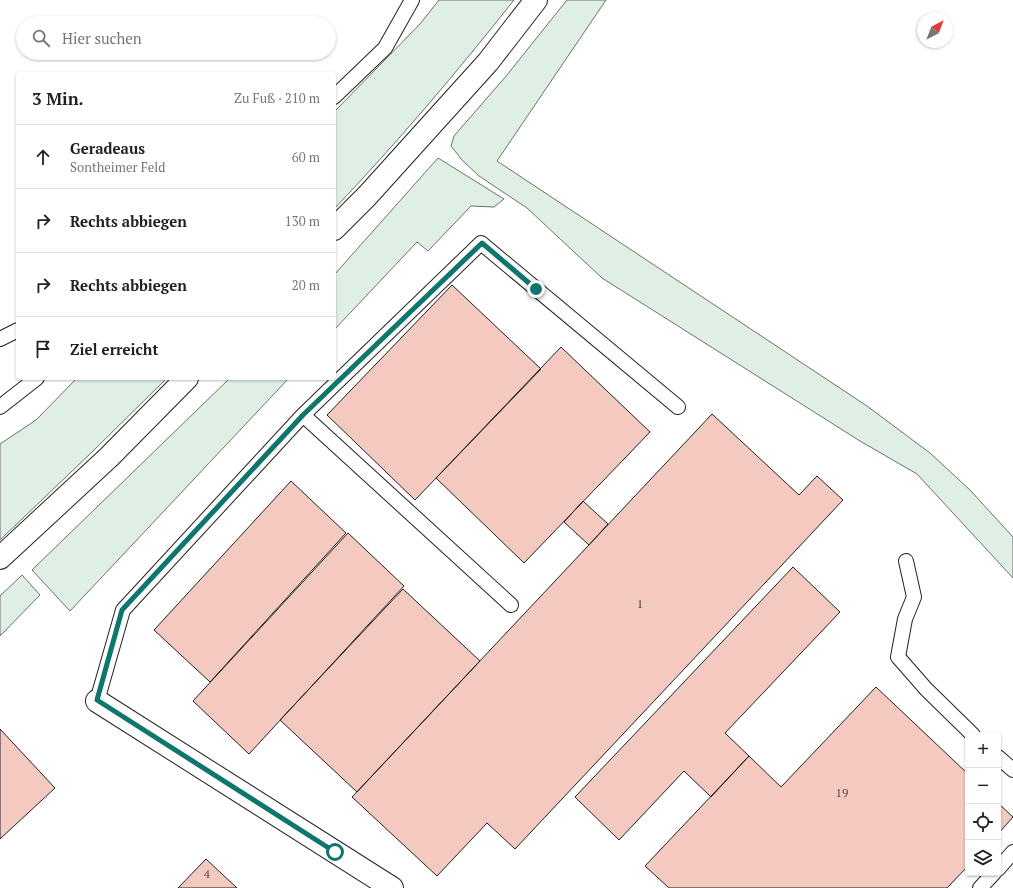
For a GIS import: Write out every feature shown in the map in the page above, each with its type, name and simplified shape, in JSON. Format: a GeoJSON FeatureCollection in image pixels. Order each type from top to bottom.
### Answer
{"type":"FeatureCollection","features":[{"type":"Feature","properties":{"kind":"main road"},"geometry":{"type":"LineString","coordinates":[[336,227],[367,196],[488,62],[536,0]]}},
{"type":"Feature","properties":{"kind":"main road"},"geometry":{"type":"LineString","coordinates":[[0,558],[109,457],[185,380]]}},
{"type":"Feature","properties":{"kind":"main road"},"geometry":{"type":"LineString","coordinates":[[97,700],[392,888]]}},
{"type":"Feature","properties":{"kind":"lane"},"geometry":{"type":"LineString","coordinates":[[336,95],[385,48],[412,0]]}},
{"type":"Feature","properties":{"kind":"lane"},"geometry":{"type":"LineString","coordinates":[[97,700],[122,610],[303,415],[482,243],[678,406]]}},
{"type":"Feature","properties":{"kind":"lane"},"geometry":{"type":"LineString","coordinates":[[0,339],[16,331]]}},
{"type":"Feature","properties":{"kind":"lane"},"geometry":{"type":"LineString","coordinates":[[0,407],[34,380]]}},
{"type":"Feature","properties":{"kind":"lane"},"geometry":{"type":"LineString","coordinates":[[303,415],[512,605]]}},
{"type":"Feature","properties":{"kind":"lane"},"geometry":{"type":"LineString","coordinates":[[906,561],[914,597],[905,619],[898,657],[926,689],[970,732]]}},
{"type":"Feature","properties":{"kind":"lane"},"geometry":{"type":"LineString","coordinates":[[1001,760],[1013,770]]}},
{"type":"Feature","properties":{"kind":"lane"},"geometry":{"type":"LineString","coordinates":[[1001,866],[1013,852]]}},
{"type":"Feature","properties":{"kind":"lane"},"geometry":{"type":"LineString","coordinates":[[980,888],[991,876]]}},
{"type":"Feature","properties":{"kind":"green space"},"geometry":{"type":"Polygon","coordinates":[[[439,0],[514,0],[426,107],[381,159],[336,207],[336,110],[420,24],[439,0]]]}},
{"type":"Feature","properties":{"kind":"green space"},"geometry":{"type":"Polygon","coordinates":[[[567,0],[606,0],[497,161],[867,406],[930,453],[970,490],[1013,537],[1013,578],[917,474],[860,441],[602,278],[527,208],[479,176],[462,160],[451,146],[454,136],[507,75],[567,0]]]}},
{"type":"Feature","properties":{"kind":"green space"},"geometry":{"type":"Polygon","coordinates":[[[438,158],[504,199],[494,207],[471,206],[428,251],[417,242],[336,328],[336,273],[438,158]]]}},
{"type":"Feature","properties":{"kind":"green space"},"geometry":{"type":"Polygon","coordinates":[[[75,380],[165,380],[0,540],[0,444],[36,420],[75,380]]]}},
{"type":"Feature","properties":{"kind":"green space"},"geometry":{"type":"Polygon","coordinates":[[[228,380],[287,380],[70,611],[32,570],[228,380]]]}},
{"type":"Feature","properties":{"kind":"green space"},"geometry":{"type":"Polygon","coordinates":[[[22,575],[40,595],[0,636],[0,596],[22,575]]]}},
{"type":"Feature","properties":{"kind":"building"},"geometry":{"type":"Polygon","coordinates":[[[452,285],[541,369],[415,500],[327,415],[452,285]]]}},
{"type":"Feature","properties":{"kind":"building"},"geometry":{"type":"Polygon","coordinates":[[[561,347],[650,432],[524,563],[436,478],[561,347]]]}},
{"type":"Feature","properties":{"kind":"building"},"geometry":{"type":"Polygon","coordinates":[[[712,414],[799,495],[817,476],[843,500],[515,849],[487,823],[437,876],[352,797],[712,414]]]}},
{"type":"Feature","properties":{"kind":"building"},"geometry":{"type":"Polygon","coordinates":[[[291,481],[346,533],[210,682],[154,630],[291,481]]]}},
{"type":"Feature","properties":{"kind":"building"},"geometry":{"type":"Polygon","coordinates":[[[583,501],[608,524],[589,545],[564,522],[583,501]]]}},
{"type":"Feature","properties":{"kind":"building"},"geometry":{"type":"Polygon","coordinates":[[[348,533],[404,586],[249,754],[193,701],[348,533]]]}},
{"type":"Feature","properties":{"kind":"building"},"geometry":{"type":"Polygon","coordinates":[[[793,567],[840,612],[725,733],[749,756],[711,797],[684,771],[619,840],[575,797],[793,567]]]}},
{"type":"Feature","properties":{"kind":"building"},"geometry":{"type":"Polygon","coordinates":[[[403,589],[480,661],[357,792],[280,720],[403,589]]]}},
{"type":"Feature","properties":{"kind":"building"},"geometry":{"type":"Polygon","coordinates":[[[876,687],[965,771],[965,869],[947,888],[669,888],[645,866],[749,756],[781,787],[876,687]]]}},
{"type":"Feature","properties":{"kind":"building"},"geometry":{"type":"Polygon","coordinates":[[[0,729],[55,788],[0,839],[0,729]]]}},
{"type":"Feature","properties":{"kind":"building"},"geometry":{"type":"Polygon","coordinates":[[[1001,806],[1013,817],[1001,831],[1001,806]]]}},
{"type":"Feature","properties":{"kind":"building"},"geometry":{"type":"Polygon","coordinates":[[[206,859],[237,888],[178,888],[206,859]]]}},
{"type":"Feature","properties":{"kind":"route"},"geometry":{"type":"LineString","coordinates":[[335,852],[97,700],[122,610],[303,415],[482,243],[536,289]]}}]}
